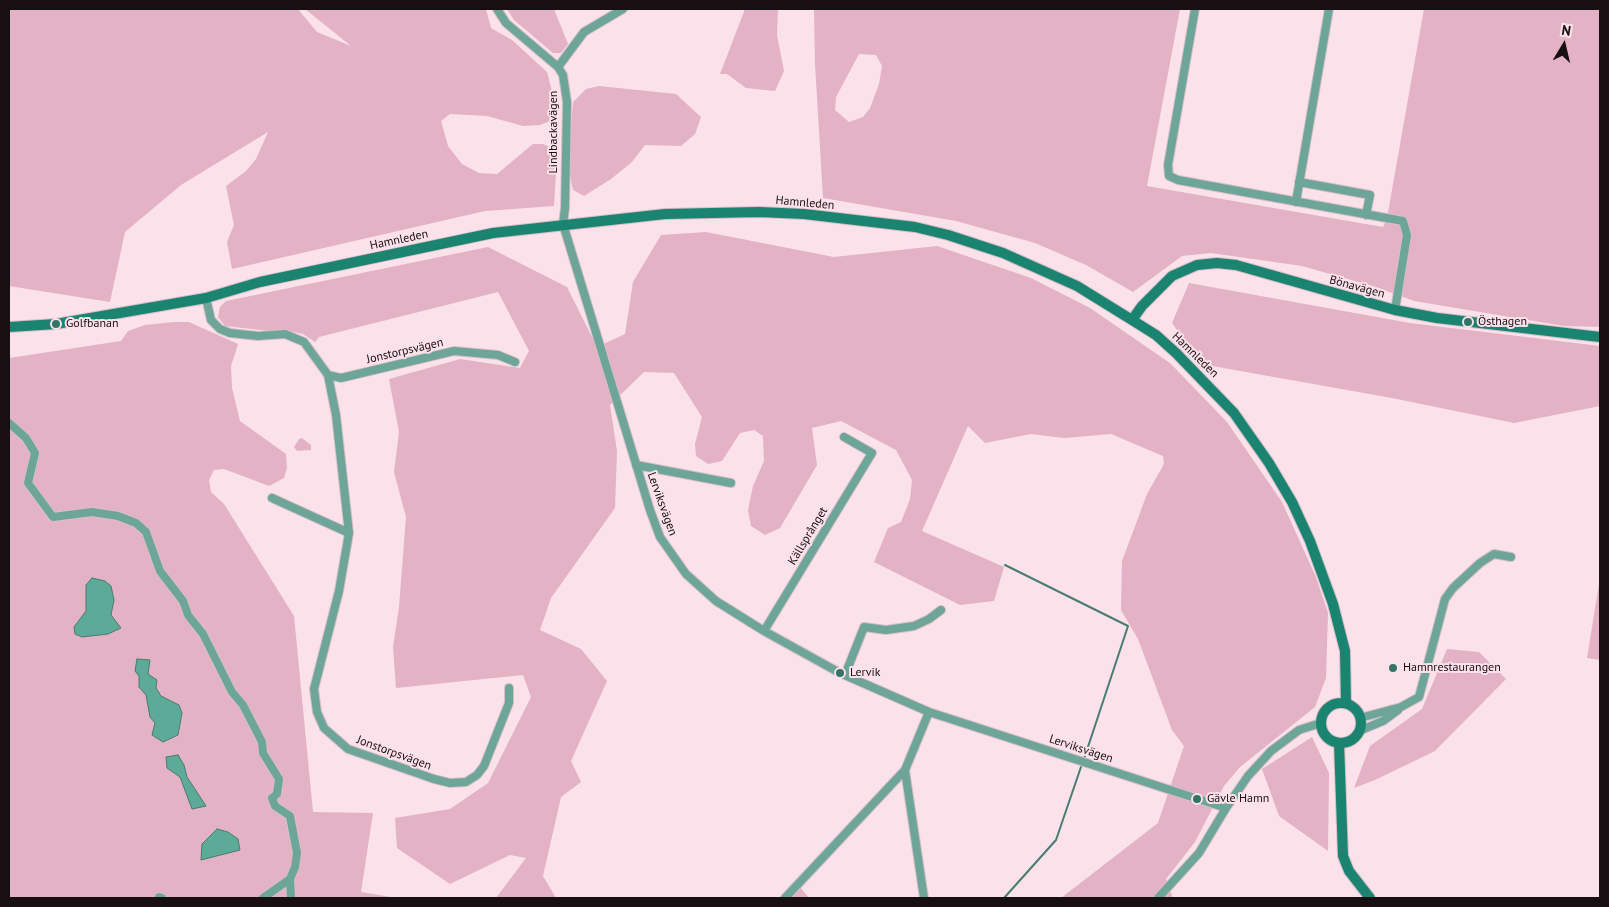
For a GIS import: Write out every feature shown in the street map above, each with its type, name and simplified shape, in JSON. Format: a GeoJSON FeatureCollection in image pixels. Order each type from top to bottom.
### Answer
{"type":"FeatureCollection","features":[{"type":"Feature","properties":{"kind":"main road","name":"Hamnleden"},"geometry":{"type":"LineString","coordinates":[[9,326],[56,324],[206,298],[260,282],[493,233],[563,224],[665,214],[759,212],[915,227],[1003,253],[1077,286],[1156,335],[1234,413],[1269,463],[1292,502],[1310,541],[1345,651],[1346,703]]}},
{"type":"Feature","properties":{"kind":"main road","name":"Bönavägen"},"geometry":{"type":"LineString","coordinates":[[1132,320],[1142,306],[1172,276],[1197,265],[1218,263],[1236,265],[1395,310],[1437,318],[1600,337]]}},
{"type":"Feature","properties":{"kind":"main road"},"geometry":{"type":"LineString","coordinates":[[1340,703],[1346,703],[1355,708],[1360,718],[1359,731],[1351,740],[1339,743],[1325,734],[1321,723],[1322,717],[1329,707],[1340,703]]}},
{"type":"Feature","properties":{"kind":"main road"},"geometry":{"type":"LineString","coordinates":[[1339,743],[1343,856],[1349,871],[1370,898]]}},
{"type":"Feature","properties":{"kind":"street"},"geometry":{"type":"LineString","coordinates":[[497,9],[506,23],[558,66],[584,32],[623,9]]}},
{"type":"Feature","properties":{"kind":"street"},"geometry":{"type":"LineString","coordinates":[[1195,9],[1168,164],[1168,176],[1178,180],[1403,221],[1407,235],[1395,310]]}},
{"type":"Feature","properties":{"kind":"street"},"geometry":{"type":"LineString","coordinates":[[1296,202],[1329,9]]}},
{"type":"Feature","properties":{"kind":"street","name":"Lindbackavägen"},"geometry":{"type":"LineString","coordinates":[[558,66],[563,75],[567,96],[566,208],[563,224]]}},
{"type":"Feature","properties":{"kind":"street"},"geometry":{"type":"LineString","coordinates":[[1299,182],[1370,195],[1366,215]]}},
{"type":"Feature","properties":{"kind":"street","name":"Lerviksvägen"},"geometry":{"type":"LineString","coordinates":[[563,224],[636,465],[660,537],[686,574],[716,601],[764,631],[845,676],[929,712],[1226,808]]}},
{"type":"Feature","properties":{"kind":"street","name":"Jonstorpsvägen"},"geometry":{"type":"LineString","coordinates":[[206,298],[211,320],[220,329],[230,333],[258,336],[285,334],[304,342],[328,375],[336,416],[349,533],[339,591],[314,689],[317,712],[324,728],[348,749],[434,779],[450,783],[466,782],[477,775],[484,766],[509,703],[509,688]]}},
{"type":"Feature","properties":{"kind":"street","name":"Jonstorpsvägen"},"geometry":{"type":"LineString","coordinates":[[328,375],[341,378],[454,351],[498,355],[515,362]]}},
{"type":"Feature","properties":{"kind":"street"},"geometry":{"type":"LineString","coordinates":[[9,423],[26,438],[35,453],[28,483],[53,517],[92,512],[118,516],[136,523],[146,532],[160,571],[183,601],[188,615],[203,634],[232,692],[243,705],[262,742],[263,753],[279,779],[277,794],[272,798],[275,806],[290,816],[297,853],[295,867],[290,879],[291,898]]}},
{"type":"Feature","properties":{"kind":"street","name":"Källsprånget"},"geometry":{"type":"LineString","coordinates":[[764,631],[872,453],[844,436]]}},
{"type":"Feature","properties":{"kind":"street"},"geometry":{"type":"LineString","coordinates":[[636,465],[730,483]]}},
{"type":"Feature","properties":{"kind":"street"},"geometry":{"type":"LineString","coordinates":[[272,498],[349,533]]}},
{"type":"Feature","properties":{"kind":"street"},"geometry":{"type":"LineString","coordinates":[[1359,731],[1383,721],[1401,707],[1419,697],[1423,690],[1439,616],[1445,599],[1453,588],[1480,563],[1494,554],[1511,557]]}},
{"type":"Feature","properties":{"kind":"street"},"geometry":{"type":"LineString","coordinates":[[845,676],[864,627],[886,630],[914,626],[930,620],[941,610]]}},
{"type":"Feature","properties":{"kind":"street"},"geometry":{"type":"LineString","coordinates":[[1360,718],[1401,707]]}},
{"type":"Feature","properties":{"kind":"street"},"geometry":{"type":"LineString","coordinates":[[785,898],[905,770],[929,712]]}},
{"type":"Feature","properties":{"kind":"street"},"geometry":{"type":"LineString","coordinates":[[1158,898],[1199,853],[1248,776],[1272,751],[1299,730],[1321,723]]}},
{"type":"Feature","properties":{"kind":"street"},"geometry":{"type":"LineString","coordinates":[[905,770],[924,898]]}},
{"type":"Feature","properties":{"kind":"street"},"geometry":{"type":"LineString","coordinates":[[263,898],[290,879]]}},
{"type":"Feature","properties":{"kind":"shaded area"},"geometry":{"type":"Polygon","coordinates":[[[9,9],[298,9],[317,32],[351,46],[305,9],[486,9],[491,28],[512,40],[547,72],[556,106],[555,119],[540,125],[523,126],[487,116],[450,114],[441,121],[448,146],[462,164],[479,173],[497,174],[533,144],[543,144],[552,148],[556,172],[554,206],[485,211],[232,269],[227,242],[234,225],[226,186],[246,171],[256,159],[268,132],[181,185],[125,232],[110,302],[9,286],[9,9]]]}},
{"type":"Feature","properties":{"kind":"shaded area"},"geometry":{"type":"Polygon","coordinates":[[[507,9],[554,9],[568,44],[561,53],[553,53],[514,20],[507,9]]]}},
{"type":"Feature","properties":{"kind":"shaded area"},"geometry":{"type":"Polygon","coordinates":[[[745,9],[778,9],[777,35],[784,71],[775,91],[746,88],[727,74],[720,74],[745,9]]]}},
{"type":"Feature","properties":{"kind":"shaded area"},"geometry":{"type":"Polygon","coordinates":[[[814,9],[1180,9],[1147,186],[1383,227],[1387,218],[1424,9],[1600,9],[1600,327],[1564,326],[1414,301],[1376,287],[1302,266],[1211,253],[1182,256],[1133,292],[1086,265],[1035,243],[956,221],[823,198],[815,64],[814,9]],[[859,54],[836,97],[835,110],[849,122],[863,117],[870,108],[879,84],[882,66],[876,55],[859,54]]]}},
{"type":"Feature","properties":{"kind":"shaded area"},"geometry":{"type":"Polygon","coordinates":[[[599,86],[676,94],[701,117],[695,134],[681,146],[645,145],[632,162],[611,179],[584,196],[573,190],[570,175],[569,150],[573,102],[586,89],[599,86]]]}},
{"type":"Feature","properties":{"kind":"shaded area"},"geometry":{"type":"Polygon","coordinates":[[[706,232],[834,257],[937,246],[1031,278],[1090,308],[1170,363],[1227,422],[1282,502],[1316,577],[1328,613],[1326,678],[1315,707],[1240,767],[1224,786],[1195,842],[1166,879],[1173,898],[1061,898],[1158,823],[1184,746],[1172,730],[1138,639],[1121,610],[1122,561],[1147,494],[1164,464],[1163,456],[1111,434],[1064,438],[1031,434],[985,443],[968,426],[922,531],[1004,567],[994,601],[960,605],[874,562],[888,528],[901,522],[910,499],[912,480],[896,450],[841,421],[812,428],[817,465],[780,528],[765,535],[751,526],[748,510],[753,486],[764,461],[763,436],[754,430],[740,433],[722,461],[708,464],[696,456],[695,444],[702,417],[674,373],[644,372],[610,405],[617,451],[615,508],[551,598],[540,630],[581,649],[607,681],[571,761],[581,782],[561,797],[543,876],[556,898],[496,898],[526,858],[510,855],[450,884],[397,848],[395,818],[450,809],[488,783],[531,697],[523,675],[396,688],[393,647],[399,607],[406,517],[394,472],[399,432],[389,379],[460,359],[520,368],[529,351],[498,292],[319,337],[315,342],[303,334],[283,330],[270,331],[225,326],[218,317],[220,307],[226,301],[488,247],[567,287],[597,347],[625,334],[633,282],[661,235],[706,232]]]}},
{"type":"Feature","properties":{"kind":"shaded area"},"geometry":{"type":"Polygon","coordinates":[[[1189,283],[1410,323],[1600,346],[1600,406],[1514,423],[1392,398],[1201,364],[1172,323],[1189,283]]]}},
{"type":"Feature","properties":{"kind":"shaded area"},"geometry":{"type":"Polygon","coordinates":[[[189,322],[238,344],[231,366],[232,388],[240,421],[286,454],[287,468],[284,478],[269,486],[224,469],[214,470],[209,480],[211,492],[224,504],[294,616],[313,812],[373,813],[361,892],[397,898],[9,898],[9,358],[121,341],[128,331],[145,325],[189,322]]]}},
{"type":"Feature","properties":{"kind":"shaded area"},"geometry":{"type":"Polygon","coordinates":[[[302,438],[311,445],[311,450],[297,451],[294,447],[299,439],[302,438]]]}},
{"type":"Feature","properties":{"kind":"shaded area"},"geometry":{"type":"Polygon","coordinates":[[[92,578],[105,581],[111,586],[114,600],[111,615],[121,628],[108,634],[82,637],[75,634],[74,627],[86,611],[86,585],[92,578]]]}},
{"type":"Feature","properties":{"kind":"shaded area"},"geometry":{"type":"Polygon","coordinates":[[[1600,578],[1600,660],[1587,658],[1600,578]]]}},
{"type":"Feature","properties":{"kind":"shaded area"},"geometry":{"type":"Polygon","coordinates":[[[1447,649],[1479,652],[1506,679],[1435,751],[1354,788],[1370,746],[1422,709],[1447,649]]]}},
{"type":"Feature","properties":{"kind":"shaded area"},"geometry":{"type":"Polygon","coordinates":[[[137,659],[150,660],[148,674],[157,680],[156,688],[161,696],[179,705],[182,713],[178,735],[163,742],[152,735],[155,723],[150,717],[146,695],[139,687],[139,676],[135,671],[137,659]]]}},
{"type":"Feature","properties":{"kind":"shaded area"},"geometry":{"type":"Polygon","coordinates":[[[1312,737],[1329,773],[1328,851],[1279,816],[1262,769],[1312,737]]]}},
{"type":"Feature","properties":{"kind":"shaded area"},"geometry":{"type":"Polygon","coordinates":[[[178,755],[184,765],[187,777],[206,806],[192,809],[180,777],[167,768],[166,757],[178,755]]]}},
{"type":"Feature","properties":{"kind":"shaded area"},"geometry":{"type":"Polygon","coordinates":[[[217,829],[228,832],[238,839],[240,850],[201,860],[202,844],[217,829]]]}},
{"type":"Feature","properties":{"kind":"shaded area"},"geometry":{"type":"Polygon","coordinates":[[[801,888],[809,898],[778,898],[779,897],[801,888]]]}},
{"type":"Feature","properties":{"kind":"waterway"},"geometry":{"type":"LineString","coordinates":[[1005,565],[1128,626],[1084,759]]}},
{"type":"Feature","properties":{"kind":"waterway"},"geometry":{"type":"LineString","coordinates":[[1004,898],[1056,840],[1082,764]]}},
{"type":"Feature","properties":{"kind":"place","name":"Östhagen"},"geometry":{"type":"Point","coordinates":[1468,322]}},
{"type":"Feature","properties":{"kind":"place","name":"Golfbanan"},"geometry":{"type":"Point","coordinates":[56,324]}},
{"type":"Feature","properties":{"kind":"place","name":"Hamnrestaurangen"},"geometry":{"type":"Point","coordinates":[1393,668]}},
{"type":"Feature","properties":{"kind":"place","name":"Lervik"},"geometry":{"type":"Point","coordinates":[840,673]}},
{"type":"Feature","properties":{"kind":"place","name":"Gävle Hamn"},"geometry":{"type":"Point","coordinates":[1197,799]}}]}
